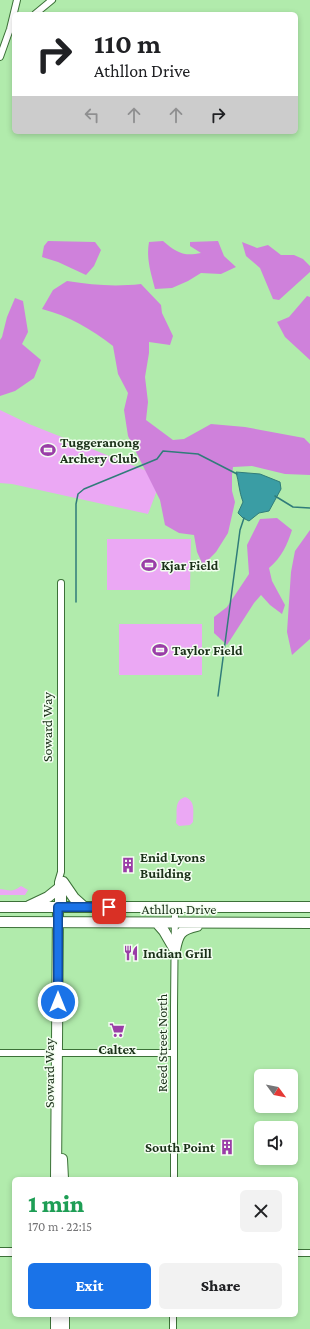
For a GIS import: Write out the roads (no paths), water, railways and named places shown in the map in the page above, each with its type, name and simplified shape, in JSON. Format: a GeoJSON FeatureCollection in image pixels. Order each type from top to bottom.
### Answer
{"type":"FeatureCollection","features":[{"type":"Feature","properties":{"kind":"main road"},"geometry":{"type":"LineString","coordinates":[[25,907],[48,897],[61,886],[84,907]]}},
{"type":"Feature","properties":{"kind":"main road","name":"Athllon Drive"},"geometry":{"type":"LineString","coordinates":[[0,907],[310,907]]}},
{"type":"Feature","properties":{"kind":"main road","name":"Soward Way"},"geometry":{"type":"LineString","coordinates":[[61,907],[60,1053],[63,1177]]}},
{"type":"Feature","properties":{"kind":"main road","name":"Athllon Drive"},"geometry":{"type":"LineString","coordinates":[[0,922],[310,924]]}},
{"type":"Feature","properties":{"kind":"main road"},"geometry":{"type":"LineString","coordinates":[[157,923],[164,931],[175,950]]}},
{"type":"Feature","properties":{"kind":"main road"},"geometry":{"type":"LineString","coordinates":[[175,950],[177,938],[183,931],[208,923]]}},
{"type":"Feature","properties":{"kind":"main road","name":"Soward Way"},"geometry":{"type":"LineString","coordinates":[[56,1177],[60,1053]]}},
{"type":"Feature","properties":{"kind":"main road"},"geometry":{"type":"LineString","coordinates":[[56,1317],[56,1329]]}},
{"type":"Feature","properties":{"kind":"main road"},"geometry":{"type":"LineString","coordinates":[[64,1317],[64,1329]]}},
{"type":"Feature","properties":{"kind":"street"},"geometry":{"type":"LineString","coordinates":[[15,12],[17,0]]}},
{"type":"Feature","properties":{"kind":"street"},"geometry":{"type":"LineString","coordinates":[[37,12],[52,0]]}},
{"type":"Feature","properties":{"kind":"street"},"geometry":{"type":"LineString","coordinates":[[0,57],[12,23]]}},
{"type":"Feature","properties":{"kind":"street"},"geometry":{"type":"LineString","coordinates":[[7,38],[12,33]]}},
{"type":"Feature","properties":{"kind":"street","name":"Soward Way"},"geometry":{"type":"LineString","coordinates":[[61,583],[60,872],[58,882],[61,886],[61,907]]}},
{"type":"Feature","properties":{"kind":"street","name":"Reed Street North"},"geometry":{"type":"LineString","coordinates":[[174,1177],[175,907]]}},
{"type":"Feature","properties":{"kind":"street"},"geometry":{"type":"LineString","coordinates":[[0,1053],[174,1053]]}},
{"type":"Feature","properties":{"kind":"street"},"geometry":{"type":"LineString","coordinates":[[0,1252],[12,1252]]}},
{"type":"Feature","properties":{"kind":"street"},"geometry":{"type":"LineString","coordinates":[[298,1252],[310,1252]]}},
{"type":"Feature","properties":{"kind":"street"},"geometry":{"type":"LineString","coordinates":[[173,1317],[173,1329]]}},
{"type":"Feature","properties":{"kind":"water"},"geometry":{"type":"Polygon","coordinates":[[[236,472],[260,474],[280,482],[281,489],[269,511],[259,513],[249,521],[238,513],[243,502],[236,472]]]}},
{"type":"Feature","properties":{"kind":"waterway"},"geometry":{"type":"LineString","coordinates":[[76,602],[76,504],[78,494],[84,489],[157,459],[163,451],[198,454],[237,474]]}},
{"type":"Feature","properties":{"kind":"waterway"},"geometry":{"type":"LineString","coordinates":[[275,496],[293,507],[310,508]]}},
{"type":"Feature","properties":{"kind":"waterway"},"geometry":{"type":"LineString","coordinates":[[218,696],[240,530],[244,518]]}},
{"type":"Feature","properties":{"kind":"place","name":"Tuggeranong Archery Club"},"geometry":{"type":"Point","coordinates":[48,450]}},
{"type":"Feature","properties":{"kind":"place","name":"Kjar Field"},"geometry":{"type":"Point","coordinates":[149,565]}},
{"type":"Feature","properties":{"kind":"place","name":"Taylor Field"},"geometry":{"type":"Point","coordinates":[160,650]}},
{"type":"Feature","properties":{"kind":"place","name":"Enid Lyons Building"},"geometry":{"type":"Point","coordinates":[128,865]}},
{"type":"Feature","properties":{"kind":"place","name":"Indian Grill"},"geometry":{"type":"Point","coordinates":[131,953]}},
{"type":"Feature","properties":{"kind":"place","name":"Caltex"},"geometry":{"type":"Point","coordinates":[117,1030]}},
{"type":"Feature","properties":{"kind":"place","name":"South Point"},"geometry":{"type":"Point","coordinates":[227,1147]}}]}
